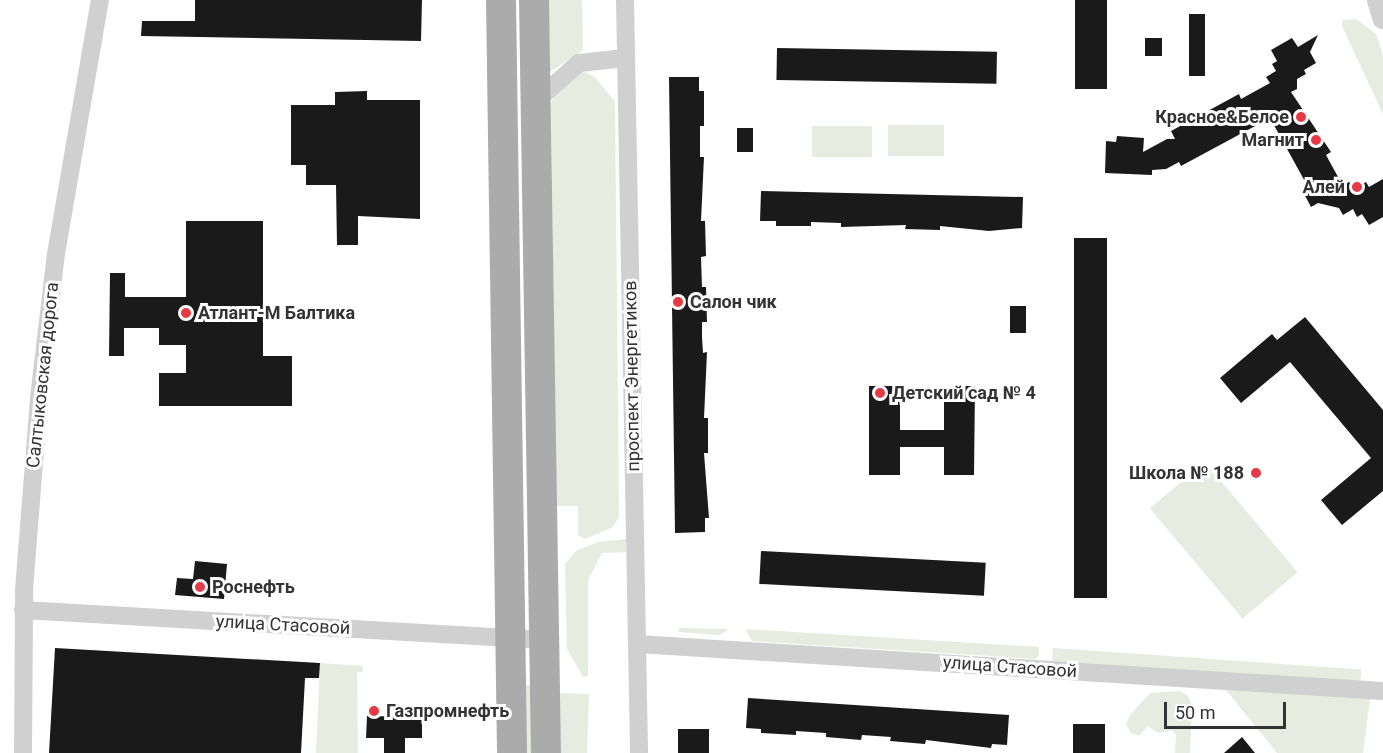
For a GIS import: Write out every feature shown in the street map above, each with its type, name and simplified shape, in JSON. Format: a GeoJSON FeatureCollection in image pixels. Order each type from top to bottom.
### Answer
{"type":"FeatureCollection","features":[{"type":"Feature","properties":{"kind":"main road"},"geometry":{"type":"LineString","coordinates":[[501,0],[512,753]]}},
{"type":"Feature","properties":{"kind":"main road"},"geometry":{"type":"LineString","coordinates":[[534,0],[546,753]]}},
{"type":"Feature","properties":{"kind":"street","name":"Салтыковская дорога"},"geometry":{"type":"LineString","coordinates":[[23,753],[23,610],[39,398],[56,254],[100,0]]}},
{"type":"Feature","properties":{"kind":"street","name":"проспект Энергетиков"},"geometry":{"type":"LineString","coordinates":[[625,0],[639,753]]}},
{"type":"Feature","properties":{"kind":"street"},"geometry":{"type":"LineString","coordinates":[[1378,0],[1383,18]]}},
{"type":"Feature","properties":{"kind":"street"},"geometry":{"type":"LineString","coordinates":[[535,102],[579,63],[626,58]]}},
{"type":"Feature","properties":{"kind":"street","name":"улица Стасовой"},"geometry":{"type":"LineString","coordinates":[[23,610],[511,640],[544,640]]}},
{"type":"Feature","properties":{"kind":"street","name":"улица Стасовой"},"geometry":{"type":"LineString","coordinates":[[638,644],[1383,691]]}},
{"type":"Feature","properties":{"kind":"shaded area"},"geometry":{"type":"Polygon","coordinates":[[[548,0],[582,0],[583,50],[550,72],[548,0]]]}},
{"type":"Feature","properties":{"kind":"shaded area"},"geometry":{"type":"Polygon","coordinates":[[[1356,19],[1376,34],[1383,55],[1383,114],[1342,26],[1342,20],[1356,19]]]}},
{"type":"Feature","properties":{"kind":"shaded area"},"geometry":{"type":"Polygon","coordinates":[[[583,71],[595,77],[615,102],[619,517],[613,527],[585,539],[578,535],[578,506],[556,506],[551,105],[553,98],[583,71]]]}},
{"type":"Feature","properties":{"kind":"shaded area"},"geometry":{"type":"Polygon","coordinates":[[[888,125],[944,125],[944,156],[888,156],[888,125]]]}},
{"type":"Feature","properties":{"kind":"shaded area"},"geometry":{"type":"Polygon","coordinates":[[[812,126],[872,126],[872,157],[812,157],[812,126]]]}},
{"type":"Feature","properties":{"kind":"shaded area"},"geometry":{"type":"Polygon","coordinates":[[[1205,462],[1298,572],[1242,619],[1150,508],[1205,462]]]}},
{"type":"Feature","properties":{"kind":"shaded area"},"geometry":{"type":"Polygon","coordinates":[[[626,539],[626,552],[602,553],[588,580],[588,676],[583,677],[567,649],[565,564],[576,551],[598,542],[626,539]]]}},
{"type":"Feature","properties":{"kind":"shaded area"},"geometry":{"type":"Polygon","coordinates":[[[679,628],[729,629],[720,635],[679,632],[679,628]]]}},
{"type":"Feature","properties":{"kind":"shaded area"},"geometry":{"type":"Polygon","coordinates":[[[745,629],[1039,647],[1039,654],[1036,659],[752,641],[745,629]]]}},
{"type":"Feature","properties":{"kind":"shaded area"},"geometry":{"type":"Polygon","coordinates":[[[1053,648],[1361,670],[1360,683],[1052,661],[1053,648]]]}},
{"type":"Feature","properties":{"kind":"shaded area"},"geometry":{"type":"Polygon","coordinates":[[[320,663],[363,666],[363,672],[357,672],[358,753],[316,753],[320,663]]]}},
{"type":"Feature","properties":{"kind":"shaded area"},"geometry":{"type":"Polygon","coordinates":[[[522,685],[531,685],[531,753],[522,753],[522,685]]]}},
{"type":"Feature","properties":{"kind":"shaded area"},"geometry":{"type":"Polygon","coordinates":[[[1226,690],[1370,699],[1363,753],[1277,753],[1226,690]]]}},
{"type":"Feature","properties":{"kind":"shaded area"},"geometry":{"type":"Polygon","coordinates":[[[1180,691],[1188,696],[1192,705],[1190,753],[1175,753],[1176,734],[1172,730],[1158,733],[1148,726],[1139,736],[1131,733],[1126,724],[1130,715],[1150,693],[1180,691]]]}},
{"type":"Feature","properties":{"kind":"shaded area"},"geometry":{"type":"Polygon","coordinates":[[[558,693],[589,694],[587,753],[556,753],[558,693]]]}},
{"type":"Feature","properties":{"kind":"building"},"geometry":{"type":"Polygon","coordinates":[[[195,0],[422,0],[421,41],[141,36],[142,21],[195,21],[195,0]]]}},
{"type":"Feature","properties":{"kind":"building"},"geometry":{"type":"Polygon","coordinates":[[[1075,0],[1107,0],[1107,89],[1075,89],[1075,0]]]}},
{"type":"Feature","properties":{"kind":"building"},"geometry":{"type":"Polygon","coordinates":[[[1189,14],[1205,14],[1205,76],[1189,76],[1189,14]]]}},
{"type":"Feature","properties":{"kind":"building"},"geometry":{"type":"Polygon","coordinates":[[[1318,35],[1310,52],[1316,63],[1304,70],[1306,74],[1297,79],[1297,89],[1291,92],[1331,152],[1326,155],[1343,186],[1349,182],[1357,187],[1366,182],[1369,187],[1383,179],[1383,217],[1369,225],[1362,214],[1357,217],[1353,209],[1343,215],[1339,208],[1318,203],[1311,207],[1302,190],[1308,187],[1270,118],[1181,166],[1179,162],[1166,169],[1152,170],[1152,175],[1105,173],[1106,141],[1116,142],[1117,136],[1144,138],[1143,152],[1167,139],[1175,139],[1171,131],[1239,94],[1241,99],[1270,83],[1266,77],[1276,71],[1272,64],[1277,61],[1271,50],[1292,38],[1298,47],[1318,35]]]}},
{"type":"Feature","properties":{"kind":"building"},"geometry":{"type":"Polygon","coordinates":[[[1145,38],[1162,38],[1162,56],[1145,56],[1145,38]]]}},
{"type":"Feature","properties":{"kind":"building"},"geometry":{"type":"Polygon","coordinates":[[[777,48],[997,52],[996,84],[776,80],[777,48]]]}},
{"type":"Feature","properties":{"kind":"building"},"geometry":{"type":"Polygon","coordinates":[[[669,77],[699,77],[699,91],[704,91],[704,126],[700,126],[700,157],[704,157],[701,221],[705,221],[706,256],[701,257],[702,287],[706,287],[707,322],[702,322],[703,353],[707,352],[704,418],[708,418],[708,453],[704,453],[709,518],[705,518],[705,532],[675,533],[669,77]]]}},
{"type":"Feature","properties":{"kind":"building"},"geometry":{"type":"Polygon","coordinates":[[[367,91],[367,100],[420,100],[420,219],[358,216],[358,245],[337,245],[336,185],[306,185],[306,165],[291,165],[291,105],[335,105],[335,92],[367,91]]]}},
{"type":"Feature","properties":{"kind":"building"},"geometry":{"type":"Polygon","coordinates":[[[737,128],[753,128],[753,152],[737,152],[737,128]]]}},
{"type":"Feature","properties":{"kind":"building"},"geometry":{"type":"Polygon","coordinates":[[[761,191],[1023,197],[1022,228],[989,231],[940,226],[940,230],[905,229],[906,225],[841,227],[841,223],[811,222],[811,226],[776,226],[776,221],[760,221],[761,191]]]}},
{"type":"Feature","properties":{"kind":"building","name":"Атлант-М Балтика"},"geometry":{"type":"Polygon","coordinates":[[[186,221],[263,221],[263,356],[292,356],[292,406],[159,406],[159,373],[186,373],[186,345],[159,345],[159,328],[124,328],[124,356],[109,356],[110,273],[125,273],[125,297],[186,297],[186,221]]]}},
{"type":"Feature","properties":{"kind":"building"},"geometry":{"type":"Polygon","coordinates":[[[1074,238],[1107,238],[1107,598],[1074,598],[1074,238]]]}},
{"type":"Feature","properties":{"kind":"building"},"geometry":{"type":"Polygon","coordinates":[[[1010,306],[1026,306],[1026,333],[1010,333],[1010,306]]]}},
{"type":"Feature","properties":{"kind":"building"},"geometry":{"type":"Polygon","coordinates":[[[1305,317],[1383,410],[1383,491],[1342,525],[1321,500],[1371,458],[1290,362],[1241,403],[1220,378],[1272,334],[1277,340],[1305,317]]]}},
{"type":"Feature","properties":{"kind":"building"},"geometry":{"type":"Polygon","coordinates":[[[869,386],[900,386],[900,430],[944,430],[944,386],[975,386],[974,475],[944,475],[944,447],[900,447],[900,475],[869,475],[869,386]]]}},
{"type":"Feature","properties":{"kind":"building"},"geometry":{"type":"Polygon","coordinates":[[[761,551],[986,563],[984,596],[759,584],[761,551]]]}},
{"type":"Feature","properties":{"kind":"building","name":"Роснефть"},"geometry":{"type":"Polygon","coordinates":[[[195,561],[227,564],[224,599],[175,595],[177,578],[193,579],[195,561]]]}},
{"type":"Feature","properties":{"kind":"building"},"geometry":{"type":"Polygon","coordinates":[[[55,648],[320,663],[319,678],[305,678],[301,753],[49,753],[55,648]]]}},
{"type":"Feature","properties":{"kind":"building"},"geometry":{"type":"Polygon","coordinates":[[[748,698],[1009,715],[1007,745],[992,744],[991,748],[926,740],[925,744],[890,741],[891,737],[862,735],[861,740],[826,737],[826,733],[796,731],[796,735],[761,733],[761,729],[746,728],[748,698]]]}},
{"type":"Feature","properties":{"kind":"building"},"geometry":{"type":"Polygon","coordinates":[[[367,716],[422,717],[422,738],[405,738],[405,753],[384,753],[384,738],[366,738],[367,716]]]}},
{"type":"Feature","properties":{"kind":"building"},"geometry":{"type":"Polygon","coordinates":[[[1073,724],[1105,724],[1105,753],[1073,753],[1073,724]]]}},
{"type":"Feature","properties":{"kind":"building"},"geometry":{"type":"Polygon","coordinates":[[[678,729],[709,729],[709,753],[678,753],[678,729]]]}},
{"type":"Feature","properties":{"kind":"building"},"geometry":{"type":"Polygon","coordinates":[[[1242,737],[1255,753],[1224,753],[1242,737]]]}},
{"type":"Feature","properties":{"kind":"place","name":"Красное&Белое"},"geometry":{"type":"Point","coordinates":[1301,117]}},
{"type":"Feature","properties":{"kind":"place","name":"Магнит"},"geometry":{"type":"Point","coordinates":[1316,140]}},
{"type":"Feature","properties":{"kind":"place","name":"Алей"},"geometry":{"type":"Point","coordinates":[1357,187]}},
{"type":"Feature","properties":{"kind":"place","name":"Салон чик"},"geometry":{"type":"Point","coordinates":[678,302]}},
{"type":"Feature","properties":{"kind":"place","name":"Атлант-М Балтика"},"geometry":{"type":"Point","coordinates":[186,313]}},
{"type":"Feature","properties":{"kind":"place","name":"Детский сад № 4"},"geometry":{"type":"Point","coordinates":[880,393]}},
{"type":"Feature","properties":{"kind":"place","name":"Школа № 188"},"geometry":{"type":"Point","coordinates":[1256,473]}},
{"type":"Feature","properties":{"kind":"place","name":"Роснефть"},"geometry":{"type":"Point","coordinates":[200,587]}},
{"type":"Feature","properties":{"kind":"place","name":"Газпромнефть"},"geometry":{"type":"Point","coordinates":[374,711]}}]}
